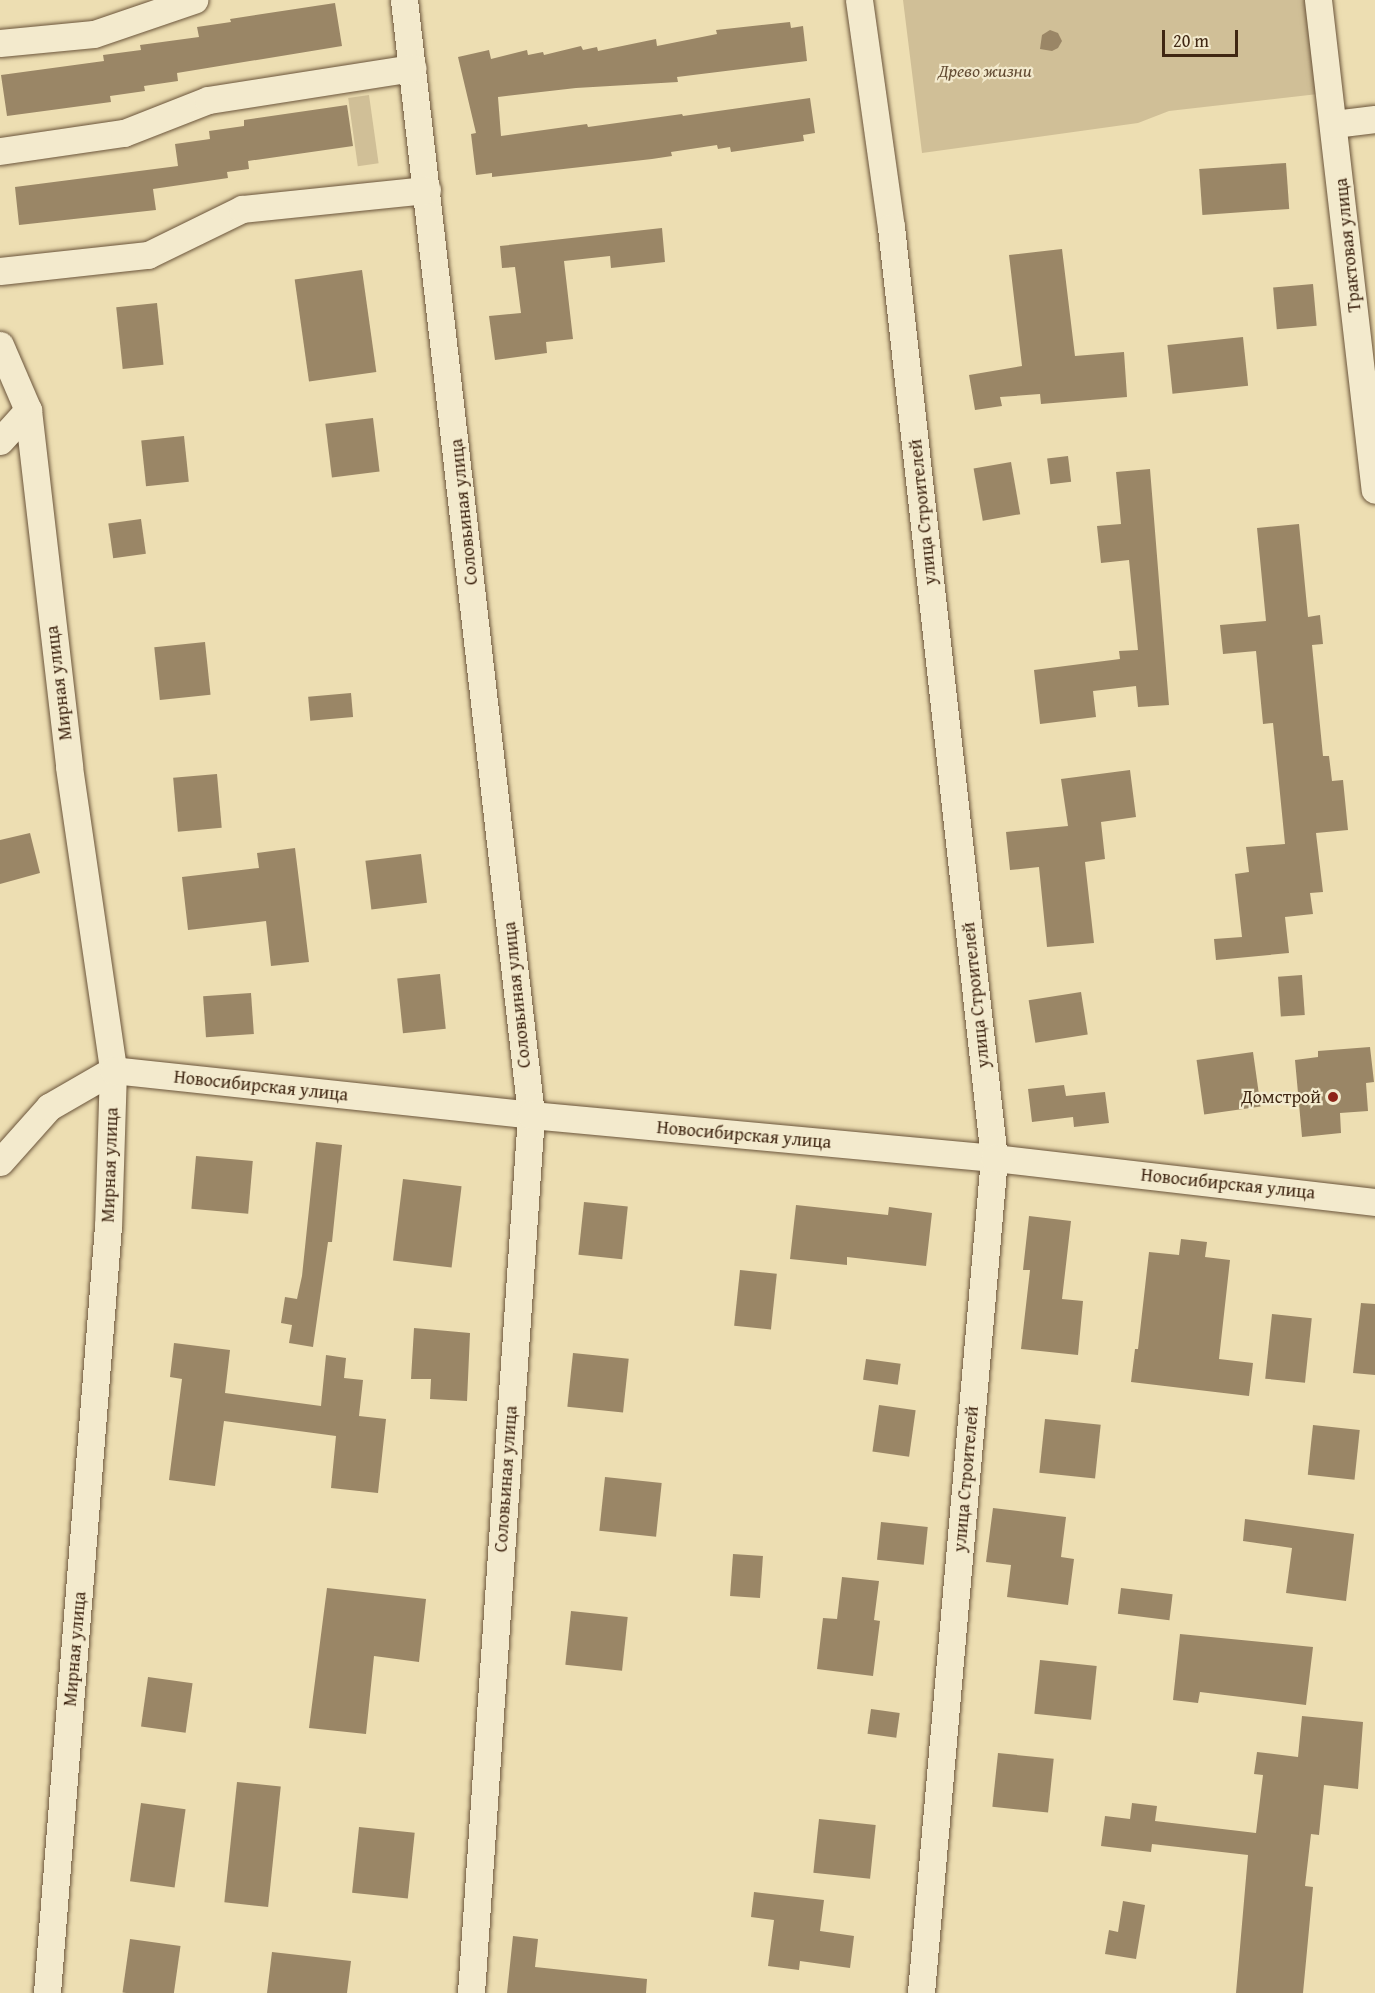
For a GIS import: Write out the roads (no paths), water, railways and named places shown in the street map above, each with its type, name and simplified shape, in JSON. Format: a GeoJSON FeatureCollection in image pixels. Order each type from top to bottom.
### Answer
{"type":"FeatureCollection","features":[{"type":"Feature","properties":{"kind":"street"},"geometry":{"type":"LineString","coordinates":[[0,43],[94,34],[194,0]]}},
{"type":"Feature","properties":{"kind":"street","name":"Соловьиная улица"},"geometry":{"type":"LineString","coordinates":[[404,0],[531,1115],[471,1993]]}},
{"type":"Feature","properties":{"kind":"street","name":"улица Строителей"},"geometry":{"type":"LineString","coordinates":[[859,0],[891,227],[994,1158],[921,1993]]}},
{"type":"Feature","properties":{"kind":"street","name":"Трактовая улица"},"geometry":{"type":"LineString","coordinates":[[1318,0],[1375,490]]}},
{"type":"Feature","properties":{"kind":"street"},"geometry":{"type":"LineString","coordinates":[[0,151],[124,133],[208,100],[413,68]]}},
{"type":"Feature","properties":{"kind":"street"},"geometry":{"type":"LineString","coordinates":[[1334,123],[1375,119]]}},
{"type":"Feature","properties":{"kind":"street"},"geometry":{"type":"LineString","coordinates":[[0,271],[148,255],[242,209],[427,190]]}},
{"type":"Feature","properties":{"kind":"street","name":"Мирная улица"},"geometry":{"type":"LineString","coordinates":[[0,345],[27,410],[69,767],[113,1070],[108,1226],[47,1993]]}},
{"type":"Feature","properties":{"kind":"street"},"geometry":{"type":"LineString","coordinates":[[0,441],[27,410]]}},
{"type":"Feature","properties":{"kind":"street"},"geometry":{"type":"LineString","coordinates":[[0,1162],[49,1107],[113,1070]]}},
{"type":"Feature","properties":{"kind":"street","name":"Новосибирская улица"},"geometry":{"type":"LineString","coordinates":[[113,1070],[531,1115],[994,1158],[1375,1202]]}},
{"type":"Feature","properties":{"kind":"place","name":"Домстрой"},"geometry":{"type":"Point","coordinates":[1333,1097]}},
{"type":"Feature","properties":{"kind":"park label","name":"Древо жизни"},"geometry":{"type":"Point","coordinates":[985,71]}}]}
